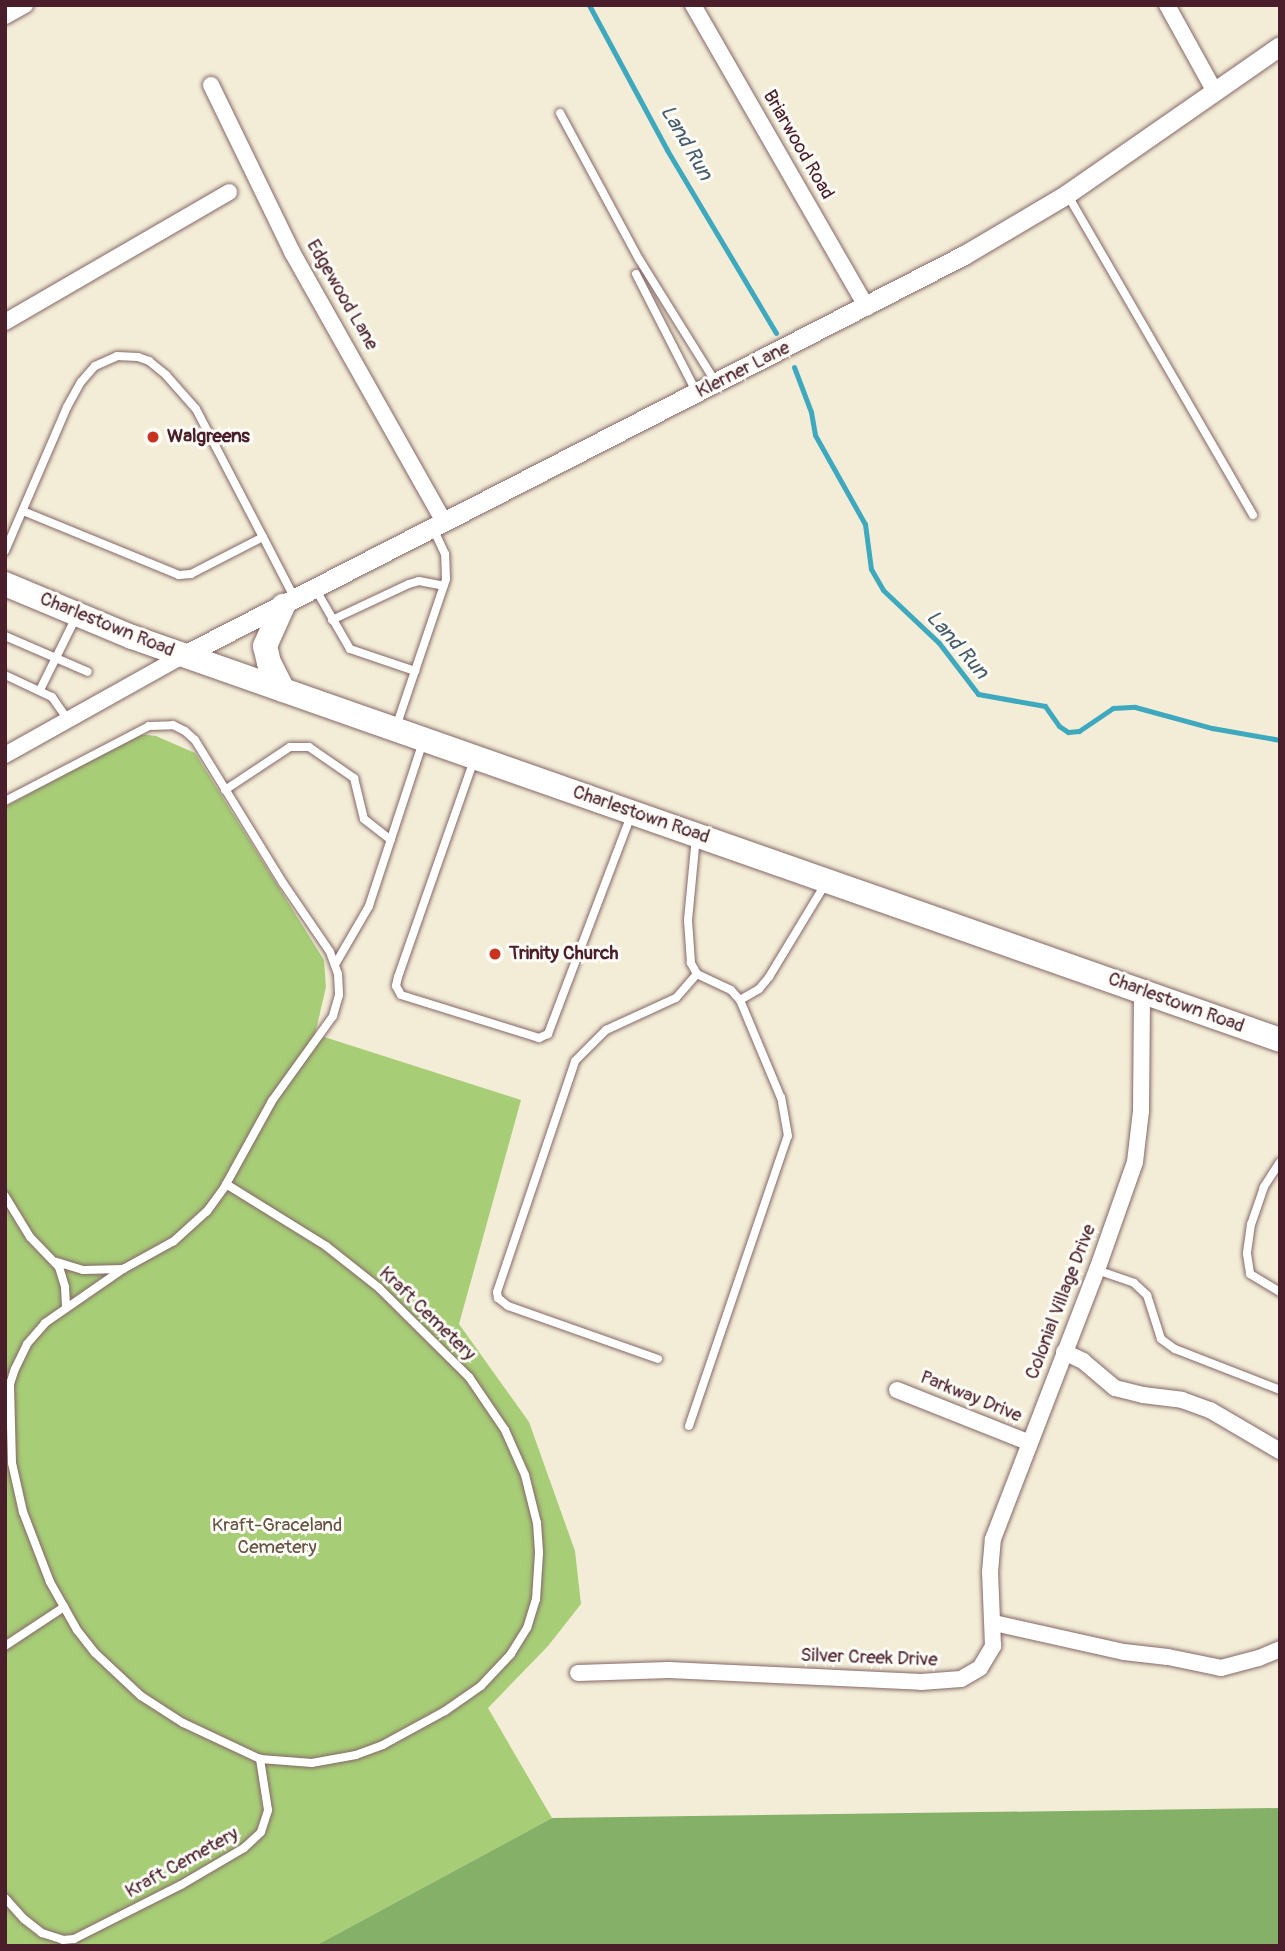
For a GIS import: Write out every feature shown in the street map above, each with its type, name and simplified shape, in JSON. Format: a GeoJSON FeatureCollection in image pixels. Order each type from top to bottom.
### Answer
{"type":"FeatureCollection","features":[{"type":"Feature","properties":{"kind":"main road","name":"Charlestown Road"},"geometry":{"type":"LineString","coordinates":[[5,584],[184,655],[1280,1040]]}},
{"type":"Feature","properties":{"kind":"main road"},"geometry":{"type":"LineString","coordinates":[[283,690],[269,663],[265,646],[290,603]]}},
{"type":"Feature","properties":{"kind":"street"},"geometry":{"type":"LineString","coordinates":[[5,16],[25,5]]}},
{"type":"Feature","properties":{"kind":"street","name":"Briarwood Road"},"geometry":{"type":"LineString","coordinates":[[693,5],[867,307]]}},
{"type":"Feature","properties":{"kind":"street"},"geometry":{"type":"LineString","coordinates":[[1167,5],[1214,90]]}},
{"type":"Feature","properties":{"kind":"street","name":"Klerner Lane"},"geometry":{"type":"LineString","coordinates":[[184,655],[316,590],[964,255],[1067,194],[1280,46]]}},
{"type":"Feature","properties":{"kind":"street","name":"Edgewood Lane"},"geometry":{"type":"LineString","coordinates":[[211,85],[292,252],[438,525]]}},
{"type":"Feature","properties":{"kind":"street"},"geometry":{"type":"LineString","coordinates":[[5,323],[229,192]]}},
{"type":"Feature","properties":{"kind":"street"},"geometry":{"type":"LineString","coordinates":[[5,755],[184,655]]}},
{"type":"Feature","properties":{"kind":"street","name":"Colonial Village Drive"},"geometry":{"type":"LineString","coordinates":[[994,1623],[990,1572],[993,1539],[1097,1270],[1139,1145],[1142,990]]}},
{"type":"Feature","properties":{"kind":"street"},"geometry":{"type":"LineString","coordinates":[[1064,1352],[1083,1360],[1115,1388],[1182,1400],[1210,1410],[1280,1451]]}},
{"type":"Feature","properties":{"kind":"street","name":"Parkway Drive"},"geometry":{"type":"LineString","coordinates":[[897,1390],[1030,1443]]}},
{"type":"Feature","properties":{"kind":"street"},"geometry":{"type":"LineString","coordinates":[[994,1623],[1124,1652],[1168,1657],[1221,1668],[1280,1649]]}},
{"type":"Feature","properties":{"kind":"street","name":"Silver Creek Drive"},"geometry":{"type":"LineString","coordinates":[[578,1673],[669,1670],[948,1681],[961,1679],[980,1668],[993,1646],[994,1623]]}},
{"type":"Feature","properties":{"kind":"lane"},"geometry":{"type":"LineString","coordinates":[[560,113],[639,259],[717,384]]}},
{"type":"Feature","properties":{"kind":"lane"},"geometry":{"type":"LineString","coordinates":[[1067,194],[1253,515]]}},
{"type":"Feature","properties":{"kind":"lane"},"geometry":{"type":"LineString","coordinates":[[636,274],[697,394]]}},
{"type":"Feature","properties":{"kind":"lane"},"geometry":{"type":"LineString","coordinates":[[5,551],[67,407],[81,382],[95,366],[105,360],[117,356],[138,357],[166,375],[196,409],[263,537],[290,603]]}},
{"type":"Feature","properties":{"kind":"lane"},"geometry":{"type":"LineString","coordinates":[[23,511],[183,575],[263,537]]}},
{"type":"Feature","properties":{"kind":"lane"},"geometry":{"type":"LineString","coordinates":[[395,729],[444,586],[448,565],[438,525]]}},
{"type":"Feature","properties":{"kind":"lane"},"geometry":{"type":"LineString","coordinates":[[332,620],[409,584],[419,581],[444,586]]}},
{"type":"Feature","properties":{"kind":"lane"},"geometry":{"type":"LineString","coordinates":[[316,590],[345,645],[355,652],[415,671]]}},
{"type":"Feature","properties":{"kind":"lane"},"geometry":{"type":"LineString","coordinates":[[40,690],[77,614]]}},
{"type":"Feature","properties":{"kind":"lane"},"geometry":{"type":"LineString","coordinates":[[5,636],[88,672]]}},
{"type":"Feature","properties":{"kind":"lane"},"geometry":{"type":"LineString","coordinates":[[15,667],[8,676],[40,690],[57,702],[69,721]]}},
{"type":"Feature","properties":{"kind":"lane","name":"Kraft Cemetery"},"geometry":{"type":"LineString","coordinates":[[5,801],[128,735],[160,724],[185,731],[195,740],[336,963],[339,995],[333,1016],[272,1101],[226,1184],[207,1211],[185,1233],[162,1249],[122,1269],[66,1307],[36,1333],[20,1356],[10,1384],[9,1416],[12,1463],[23,1511],[50,1582],[95,1653],[141,1696],[183,1723],[260,1759],[312,1763],[356,1755],[383,1745],[445,1711],[481,1686],[511,1654],[527,1628],[536,1599],[539,1553],[537,1522],[525,1475],[505,1430],[469,1377],[379,1288],[326,1246],[226,1184]]}},
{"type":"Feature","properties":{"kind":"lane"},"geometry":{"type":"LineString","coordinates":[[336,963],[369,906],[424,740]]}},
{"type":"Feature","properties":{"kind":"lane"},"geometry":{"type":"LineString","coordinates":[[225,790],[290,747],[309,747],[354,778],[364,819],[391,840]]}},
{"type":"Feature","properties":{"kind":"lane"},"geometry":{"type":"LineString","coordinates":[[475,757],[398,977],[398,991],[411,998],[539,1038],[548,1034],[632,812]]}},
{"type":"Feature","properties":{"kind":"lane"},"geometry":{"type":"LineString","coordinates":[[689,1426],[788,1136],[781,1098],[740,1000],[731,990],[697,974],[691,962],[688,934],[696,834]]}},
{"type":"Feature","properties":{"kind":"lane"},"geometry":{"type":"LineString","coordinates":[[740,1000],[760,989],[769,977],[828,880]]}},
{"type":"Feature","properties":{"kind":"lane"},"geometry":{"type":"LineString","coordinates":[[658,1359],[508,1306],[498,1298],[497,1292],[575,1062],[606,1030],[676,999],[697,974]]}},
{"type":"Feature","properties":{"kind":"lane"},"geometry":{"type":"LineString","coordinates":[[1280,1161],[1264,1187],[1251,1224],[1247,1254],[1250,1274],[1280,1292]]}},
{"type":"Feature","properties":{"kind":"lane"},"geometry":{"type":"LineString","coordinates":[[5,1196],[8,1206],[36,1245],[56,1262],[65,1287],[66,1307]]}},
{"type":"Feature","properties":{"kind":"lane","name":"Kraft Cemetery"},"geometry":{"type":"LineString","coordinates":[[56,1262],[83,1270],[122,1269]]}},
{"type":"Feature","properties":{"kind":"lane"},"geometry":{"type":"LineString","coordinates":[[1097,1270],[1134,1283],[1147,1295],[1161,1339],[1175,1349],[1280,1390]]}},
{"type":"Feature","properties":{"kind":"lane"},"geometry":{"type":"LineString","coordinates":[[5,1646],[64,1607]]}},
{"type":"Feature","properties":{"kind":"lane","name":"Kraft Cemetery"},"geometry":{"type":"LineString","coordinates":[[47,1935],[63,1940],[85,1935],[181,1885],[253,1841],[261,1832],[268,1810],[260,1759]]}},
{"type":"Feature","properties":{"kind":"lane"},"geometry":{"type":"LineString","coordinates":[[5,1898],[24,1919],[58,1946]]}},
{"type":"Feature","properties":{"kind":"green space","name":"Kraft-Graceland Cemetery"},"geometry":{"type":"Polygon","coordinates":[[[139,734],[156,736],[195,753],[324,960],[326,987],[315,1034],[521,1100],[459,1324],[529,1422],[575,1551],[581,1604],[548,1646],[488,1708],[552,1818],[315,1946],[5,1946],[5,807],[139,734]]]}},
{"type":"Feature","properties":{"kind":"green space"},"geometry":{"type":"Polygon","coordinates":[[[1280,1808],[1280,1946],[315,1946],[552,1818],[1280,1808]]]}},
{"type":"Feature","properties":{"kind":"waterway","name":"Land Run"},"geometry":{"type":"LineString","coordinates":[[589,5],[667,150],[776,333]]}},
{"type":"Feature","properties":{"kind":"waterway","name":"Land Run"},"geometry":{"type":"LineString","coordinates":[[794,367],[811,412],[815,435],[865,524],[871,569],[883,590],[939,643],[978,694],[1045,706],[1059,726],[1068,732],[1079,731],[1113,708],[1135,707],[1212,728],[1280,740]]}},
{"type":"Feature","properties":{"kind":"place","name":"Walgreens"},"geometry":{"type":"Point","coordinates":[153,437]}},
{"type":"Feature","properties":{"kind":"place","name":"Trinity Church"},"geometry":{"type":"Point","coordinates":[495,954]}}]}
